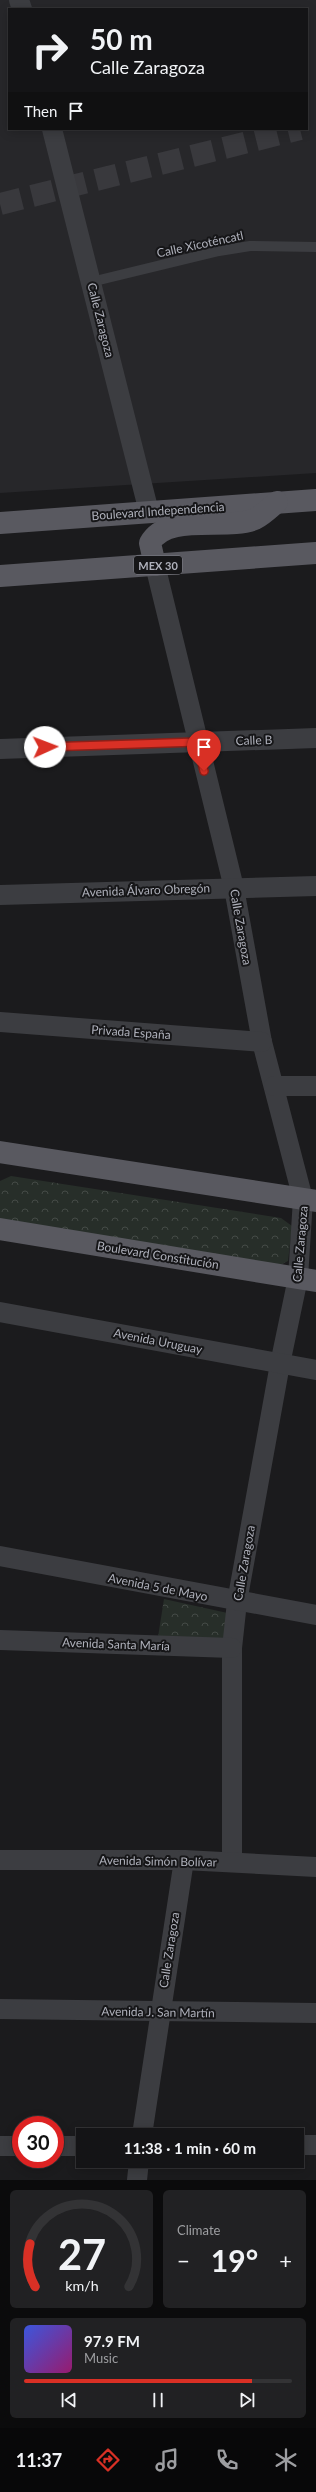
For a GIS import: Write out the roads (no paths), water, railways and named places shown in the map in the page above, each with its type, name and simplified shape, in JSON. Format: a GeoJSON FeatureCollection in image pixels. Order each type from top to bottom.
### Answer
{"type":"FeatureCollection","features":[{"type":"Feature","properties":{"kind":"main road","name":"Boulevard Independencia"},"geometry":{"type":"LineString","coordinates":[[0,523],[316,500]]}},
{"type":"Feature","properties":{"kind":"main road"},"geometry":{"type":"LineString","coordinates":[[156,566],[150,543],[154,537],[162,531],[179,526],[254,520],[277,502]]}},
{"type":"Feature","properties":{"kind":"main road","name":"MEX 30"},"geometry":{"type":"LineString","coordinates":[[0,576],[156,566],[316,553]]}},
{"type":"Feature","properties":{"kind":"main road"},"geometry":{"type":"LineString","coordinates":[[0,1152],[310,1200]]}},
{"type":"Feature","properties":{"kind":"main road","name":"Boulevard Constitución"},"geometry":{"type":"LineString","coordinates":[[0,1229],[307,1280]]}},
{"type":"Feature","properties":{"kind":"street","name":"Calle Zaragoza"},"geometry":{"type":"LineString","coordinates":[[52,130],[149,512]]}},
{"type":"Feature","properties":{"kind":"street","name":"Calle Zaragoza"},"geometry":{"type":"LineString","coordinates":[[156,566],[197,742],[234,888],[262,1042],[274,1086],[310,1200],[307,1280],[280,1364],[237,1602],[232,1648],[232,1862]]}},
{"type":"Feature","properties":{"kind":"street","name":"Calle B"},"geometry":{"type":"LineString","coordinates":[[0,749],[316,738]]}},
{"type":"Feature","properties":{"kind":"street","name":"Avenida Álvaro Obregón"},"geometry":{"type":"LineString","coordinates":[[0,895],[316,886]]}},
{"type":"Feature","properties":{"kind":"street","name":"Privada España"},"geometry":{"type":"LineString","coordinates":[[0,1022],[262,1042]]}},
{"type":"Feature","properties":{"kind":"street"},"geometry":{"type":"LineString","coordinates":[[274,1086],[316,1086]]}},
{"type":"Feature","properties":{"kind":"street","name":"Avenida Uruguay"},"geometry":{"type":"LineString","coordinates":[[0,1312],[316,1370]]}},
{"type":"Feature","properties":{"kind":"street","name":"Avenida 5 de Mayo"},"geometry":{"type":"LineString","coordinates":[[0,1556],[237,1602],[316,1615]]}},
{"type":"Feature","properties":{"kind":"street","name":"Avenida Santa María"},"geometry":{"type":"LineString","coordinates":[[0,1640],[232,1648]]}},
{"type":"Feature","properties":{"kind":"street","name":"Avenida Simón Bolívar"},"geometry":{"type":"LineString","coordinates":[[0,1860],[184,1860],[316,1867]]}},
{"type":"Feature","properties":{"kind":"street","name":"Calle Zaragoza"},"geometry":{"type":"LineString","coordinates":[[143,2128],[159,2012],[184,1860]]}},
{"type":"Feature","properties":{"kind":"street","name":"Avenida J. San Martín"},"geometry":{"type":"LineString","coordinates":[[0,2009],[316,2013]]}},
{"type":"Feature","properties":{"kind":"street"},"geometry":{"type":"LineString","coordinates":[[304,2145],[316,2145]]}},
{"type":"Feature","properties":{"kind":"street"},"geometry":{"type":"LineString","coordinates":[[0,2146],[12,2146]]}},
{"type":"Feature","properties":{"kind":"street"},"geometry":{"type":"LineString","coordinates":[[64,2146],[76,2146]]}},
{"type":"Feature","properties":{"kind":"street"},"geometry":{"type":"LineString","coordinates":[[137,2180],[138,2168]]}},
{"type":"Feature","properties":{"kind":"lane","name":"Calle Xicoténcatl"},"geometry":{"type":"LineString","coordinates":[[91,282],[219,251],[250,246],[316,247]]}},
{"type":"Feature","properties":{"kind":"tunnel"},"geometry":{"type":"LineString","coordinates":[[0,204],[296,130]]}}]}
